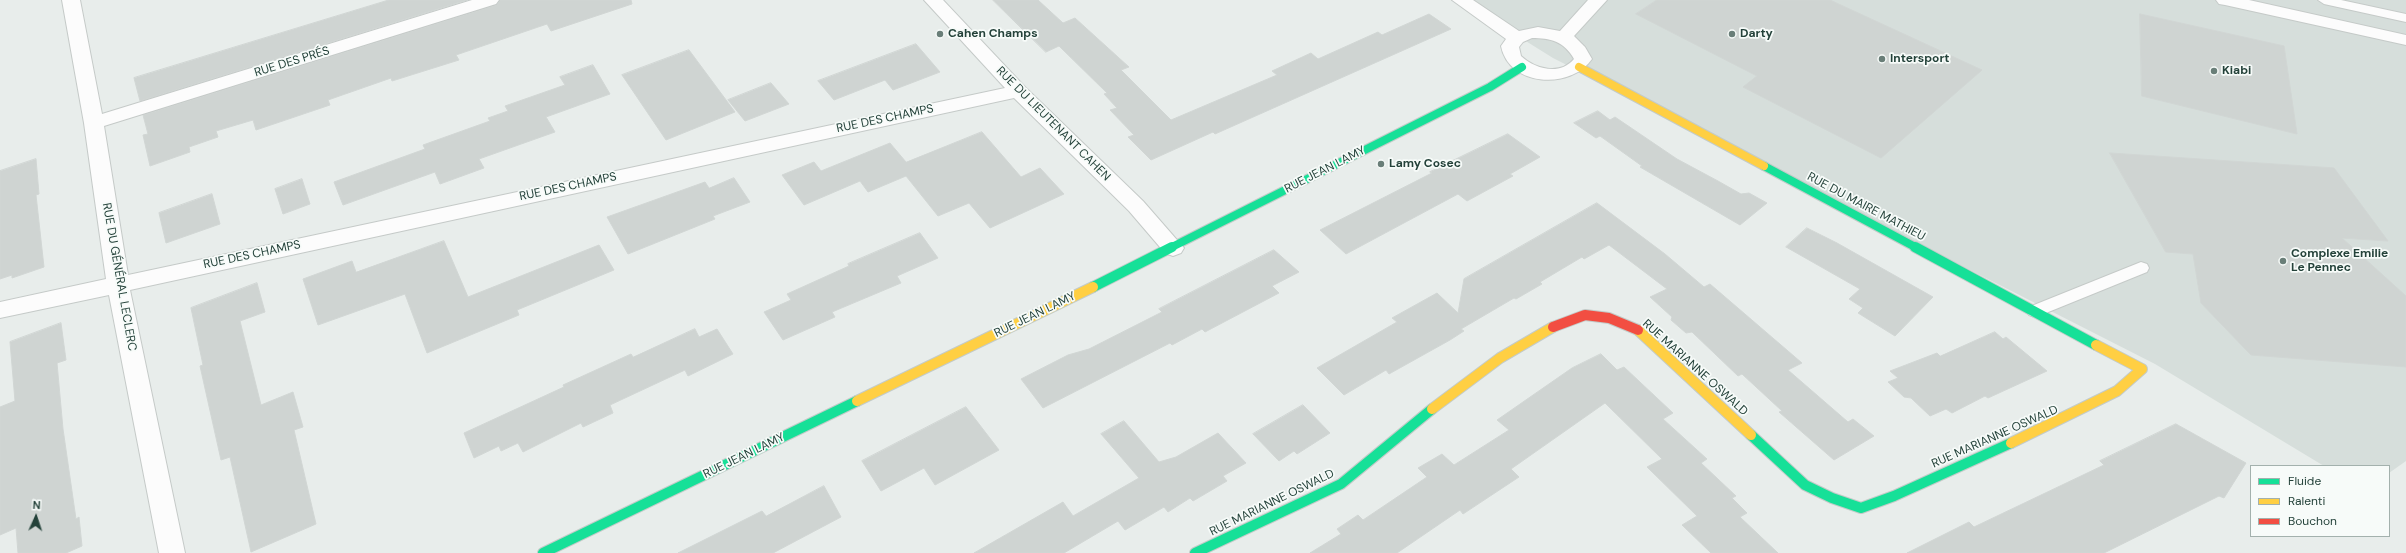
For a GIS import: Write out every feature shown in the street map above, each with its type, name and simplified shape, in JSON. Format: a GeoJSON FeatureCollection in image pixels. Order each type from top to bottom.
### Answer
{"type":"FeatureCollection","features":[{"type":"Feature","properties":{"kind":"street","name":"RUE DU GÉNÉRAL LECLERC"},"geometry":{"type":"LineString","coordinates":[[70,0],[94,124],[118,284],[172,553]]}},
{"type":"Feature","properties":{"kind":"street","name":"RUE DES PRÉS"},"geometry":{"type":"LineString","coordinates":[[94,124],[490,0]]}},
{"type":"Feature","properties":{"kind":"street","name":"RUE DU LIEUTENANT CAHEN"},"geometry":{"type":"LineString","coordinates":[[933,0],[1018,91],[1136,206],[1173,248]]}},
{"type":"Feature","properties":{"kind":"street"},"geometry":{"type":"LineString","coordinates":[[1461,0],[1517,38]]}},
{"type":"Feature","properties":{"kind":"street"},"geometry":{"type":"LineString","coordinates":[[1564,37],[1598,0]]}},
{"type":"Feature","properties":{"kind":"street"},"geometry":{"type":"LineString","coordinates":[[2225,0],[2406,40]]}},
{"type":"Feature","properties":{"kind":"street"},"geometry":{"type":"LineString","coordinates":[[1544,32],[1564,37],[1577,45],[1583,59],[1578,67],[1564,74],[1543,74],[1522,67],[1512,57],[1510,46],[1517,38],[1529,33],[1544,32]]}},
{"type":"Feature","properties":{"kind":"street","name":"RUE JEAN LAMY"},"geometry":{"type":"LineString","coordinates":[[543,553],[1173,248],[1490,87],[1522,67]]}},
{"type":"Feature","properties":{"kind":"street","name":"RUE DU MAIRE MATHIEU"},"geometry":{"type":"LineString","coordinates":[[1578,67],[2142,369]]}},
{"type":"Feature","properties":{"kind":"street","name":"RUE DES CHAMPS"},"geometry":{"type":"LineString","coordinates":[[0,310],[1018,91]]}},
{"type":"Feature","properties":{"kind":"street","name":"RUE MARIANNE OSWALD"},"geometry":{"type":"LineString","coordinates":[[1195,553],[1341,484],[1451,393],[1500,358],[1553,327],[1585,315],[1609,318],[1636,328],[1805,484],[1832,498],[1861,508],[1894,496],[2067,417],[2117,391],[2142,369]]}},
{"type":"Feature","properties":{"kind":"lane"},"geometry":{"type":"LineString","coordinates":[[2324,0],[2406,18]]}},
{"type":"Feature","properties":{"kind":"lane"},"geometry":{"type":"LineString","coordinates":[[2035,311],[2141,268]]}},
{"type":"Feature","properties":{"kind":"shaded area"},"geometry":{"type":"Polygon","coordinates":[[[1460,0],[2406,0],[2406,461],[2390,472],[2390,465],[2322,465],[2155,364],[1553,58],[1460,0]]]}},
{"type":"Feature","properties":{"kind":"building"},"geometry":{"type":"Polygon","coordinates":[[[389,0],[467,0],[140,101],[134,78],[389,0]]]}},
{"type":"Feature","properties":{"kind":"building"},"geometry":{"type":"Polygon","coordinates":[[[500,0],[631,0],[632,4],[551,31],[547,24],[456,55],[459,60],[392,81],[391,78],[328,100],[330,105],[256,130],[253,120],[216,131],[218,137],[189,147],[190,152],[150,166],[143,135],[148,134],[143,115],[496,5],[500,0]]]}},
{"type":"Feature","properties":{"kind":"building"},"geometry":{"type":"Polygon","coordinates":[[[993,0],[1038,0],[1063,23],[1075,18],[1129,67],[1121,70],[1171,120],[1277,75],[1272,71],[1311,53],[1318,59],[1378,32],[1382,35],[1429,14],[1451,29],[1215,134],[1213,132],[1151,160],[1128,137],[1134,135],[1110,110],[1117,108],[1104,94],[1107,93],[1059,46],[1046,52],[993,0]]]}},
{"type":"Feature","properties":{"kind":"building"},"geometry":{"type":"Polygon","coordinates":[[[1657,0],[1830,0],[1982,70],[1881,158],[1743,87],[1757,76],[1636,14],[1657,0]]]}},
{"type":"Feature","properties":{"kind":"building","name":"Kiabi"},"geometry":{"type":"Polygon","coordinates":[[[2140,14],[2284,46],[2297,134],[2142,96],[2140,14]]]}},
{"type":"Feature","properties":{"kind":"building"},"geometry":{"type":"Polygon","coordinates":[[[916,44],[940,72],[893,90],[885,80],[834,100],[818,81],[916,44]]]}},
{"type":"Feature","properties":{"kind":"building"},"geometry":{"type":"Polygon","coordinates":[[[689,50],[735,112],[666,140],[622,75],[689,50]]]}},
{"type":"Feature","properties":{"kind":"building"},"geometry":{"type":"Polygon","coordinates":[[[593,65],[610,94],[546,117],[555,132],[479,159],[484,168],[440,184],[435,172],[343,205],[334,182],[425,149],[423,145],[490,121],[488,118],[508,111],[505,106],[565,85],[560,77],[593,65]]]}},
{"type":"Feature","properties":{"kind":"building"},"geometry":{"type":"Polygon","coordinates":[[[771,83],[789,104],[745,121],[728,100],[771,83]]]}},
{"type":"Feature","properties":{"kind":"building"},"geometry":{"type":"Polygon","coordinates":[[[1598,111],[1610,120],[1615,117],[1677,159],[1741,194],[1749,193],[1767,203],[1740,225],[1640,167],[1642,166],[1600,136],[1596,138],[1574,123],[1598,111]]]}},
{"type":"Feature","properties":{"kind":"building"},"geometry":{"type":"Polygon","coordinates":[[[982,132],[1021,177],[1040,168],[1064,194],[990,228],[969,203],[938,216],[906,176],[868,192],[860,181],[804,205],[782,175],[814,162],[821,171],[890,143],[906,162],[982,132]]]}},
{"type":"Feature","properties":{"kind":"building"},"geometry":{"type":"Polygon","coordinates":[[[1508,134],[1540,157],[1510,174],[1513,176],[1467,201],[1458,194],[1346,254],[1320,230],[1432,173],[1430,172],[1508,134]]]}},
{"type":"Feature","properties":{"kind":"building","name":"Complexe Emilie Le Pennec"},"geometry":{"type":"Polygon","coordinates":[[[2110,153],[2334,168],[2388,241],[2342,238],[2406,296],[2406,367],[2251,355],[2201,303],[2193,254],[2166,252],[2110,153]]]}},
{"type":"Feature","properties":{"kind":"building"},"geometry":{"type":"Polygon","coordinates":[[[36,159],[39,194],[36,195],[44,267],[12,278],[12,275],[0,279],[0,171],[36,159]]]}},
{"type":"Feature","properties":{"kind":"building"},"geometry":{"type":"Polygon","coordinates":[[[734,178],[750,202],[713,216],[715,219],[628,254],[607,217],[705,182],[709,188],[734,178]]]}},
{"type":"Feature","properties":{"kind":"building"},"geometry":{"type":"Polygon","coordinates":[[[302,179],[310,204],[283,214],[275,189],[302,179]]]}},
{"type":"Feature","properties":{"kind":"building"},"geometry":{"type":"Polygon","coordinates":[[[212,194],[220,224],[166,243],[159,213],[212,194]]]}},
{"type":"Feature","properties":{"kind":"building"},"geometry":{"type":"Polygon","coordinates":[[[1597,203],[1665,254],[1704,287],[1710,284],[1802,363],[1788,370],[1848,422],[1853,419],[1874,436],[1834,460],[1779,412],[1782,411],[1742,374],[1738,376],[1692,332],[1686,333],[1671,320],[1672,317],[1650,297],[1667,289],[1609,245],[1584,259],[1582,257],[1540,282],[1542,284],[1516,299],[1514,298],[1461,329],[1464,331],[1450,340],[1389,374],[1386,370],[1344,395],[1317,368],[1397,322],[1392,318],[1437,293],[1458,313],[1464,279],[1597,203]]]}},
{"type":"Feature","properties":{"kind":"building"},"geometry":{"type":"Polygon","coordinates":[[[1807,228],[1837,243],[1933,297],[1895,336],[1858,313],[1863,308],[1849,299],[1860,289],[1786,247],[1807,228]]]}},
{"type":"Feature","properties":{"kind":"building"},"geometry":{"type":"Polygon","coordinates":[[[920,233],[938,258],[897,276],[901,283],[832,312],[835,317],[783,340],[764,312],[791,300],[787,294],[849,266],[848,264],[920,233]]]}},
{"type":"Feature","properties":{"kind":"building"},"geometry":{"type":"Polygon","coordinates":[[[444,241],[468,297],[599,245],[614,270],[517,310],[519,315],[427,353],[405,294],[318,325],[303,279],[352,261],[356,272],[444,241]]]}},
{"type":"Feature","properties":{"kind":"building"},"geometry":{"type":"Polygon","coordinates":[[[1274,250],[1299,272],[1272,286],[1279,293],[1205,332],[1202,329],[1172,345],[1170,343],[1043,408],[1021,379],[1068,355],[1089,349],[1162,312],[1159,309],[1274,250]]]}},
{"type":"Feature","properties":{"kind":"building"},"geometry":{"type":"Polygon","coordinates":[[[257,283],[265,312],[240,321],[261,405],[293,392],[303,427],[294,430],[316,524],[251,552],[230,457],[221,460],[200,366],[203,365],[191,308],[257,283]]]}},
{"type":"Feature","properties":{"kind":"building"},"geometry":{"type":"Polygon","coordinates":[[[61,323],[66,360],[57,363],[63,429],[76,519],[79,517],[82,546],[66,553],[18,553],[16,528],[0,535],[0,407],[15,401],[10,342],[61,323]]]}},
{"type":"Feature","properties":{"kind":"building"},"geometry":{"type":"Polygon","coordinates":[[[695,329],[699,337],[717,329],[733,354],[688,376],[685,370],[610,405],[613,413],[583,427],[581,423],[523,452],[518,443],[501,451],[499,446],[474,458],[464,433],[631,354],[633,357],[695,329]]]}},
{"type":"Feature","properties":{"kind":"building"},"geometry":{"type":"Polygon","coordinates":[[[1995,332],[2003,339],[2006,337],[2047,371],[1988,398],[1985,396],[1952,413],[1946,409],[1930,416],[1911,398],[1904,397],[1888,382],[1898,378],[1890,371],[1937,353],[1940,356],[1995,332]]]}},
{"type":"Feature","properties":{"kind":"building"},"geometry":{"type":"Polygon","coordinates":[[[1601,354],[1617,370],[1624,367],[1673,413],[1663,419],[1707,459],[1701,463],[1736,496],[1732,498],[1747,513],[1740,517],[1778,553],[1711,553],[1682,525],[1697,516],[1647,467],[1662,459],[1605,403],[1511,469],[1519,477],[1463,514],[1460,510],[1397,553],[1310,553],[1341,534],[1337,529],[1358,515],[1363,520],[1427,477],[1418,468],[1442,454],[1454,465],[1509,430],[1497,420],[1572,368],[1601,354]]]}},
{"type":"Feature","properties":{"kind":"building"},"geometry":{"type":"Polygon","coordinates":[[[1303,405],[1330,433],[1297,454],[1294,451],[1279,461],[1253,434],[1303,405]]]}},
{"type":"Feature","properties":{"kind":"building"},"geometry":{"type":"Polygon","coordinates":[[[966,407],[999,450],[935,485],[924,468],[881,491],[862,461],[966,407]]]}},
{"type":"Feature","properties":{"kind":"building"},"geometry":{"type":"Polygon","coordinates":[[[1124,421],[1159,462],[1176,457],[1218,433],[1246,463],[1223,476],[1227,481],[1193,501],[1190,498],[1168,512],[1164,507],[1125,530],[1118,521],[1064,553],[974,553],[1063,502],[1073,516],[1139,478],[1101,434],[1124,421]]]}},
{"type":"Feature","properties":{"kind":"building"},"geometry":{"type":"Polygon","coordinates":[[[2176,424],[2246,463],[2224,498],[2219,496],[2104,553],[1907,553],[1969,522],[1974,527],[2104,465],[2100,461],[2176,424]]]}},
{"type":"Feature","properties":{"kind":"building"},"geometry":{"type":"Polygon","coordinates":[[[824,486],[841,517],[773,553],[678,553],[762,511],[766,516],[824,486]]]}},
{"type":"Feature","properties":{"kind":"traffic: fast"},"geometry":{"type":"LineString","coordinates":[[1093,287],[1490,87],[1522,67]]}},
{"type":"Feature","properties":{"kind":"traffic: fast"},"geometry":{"type":"LineString","coordinates":[[1764,166],[2096,345]]}},
{"type":"Feature","properties":{"kind":"traffic: fast"},"geometry":{"type":"LineString","coordinates":[[543,553],[857,401]]}},
{"type":"Feature","properties":{"kind":"traffic: fast"},"geometry":{"type":"LineString","coordinates":[[1195,553],[1341,484],[1432,409]]}},
{"type":"Feature","properties":{"kind":"traffic: fast"},"geometry":{"type":"LineString","coordinates":[[1751,435],[1805,485],[1832,498],[1861,508],[1894,496],[2011,443]]}},
{"type":"Feature","properties":{"kind":"traffic: slow"},"geometry":{"type":"LineString","coordinates":[[1579,67],[1764,166]]}},
{"type":"Feature","properties":{"kind":"traffic: slow"},"geometry":{"type":"LineString","coordinates":[[857,401],[1093,287]]}},
{"type":"Feature","properties":{"kind":"traffic: slow"},"geometry":{"type":"LineString","coordinates":[[1432,409],[1500,358],[1553,327]]}},
{"type":"Feature","properties":{"kind":"traffic: slow"},"geometry":{"type":"LineString","coordinates":[[1638,330],[1751,435]]}},
{"type":"Feature","properties":{"kind":"traffic: slow"},"geometry":{"type":"LineString","coordinates":[[2011,443],[2117,391],[2142,369],[2096,345]]}},
{"type":"Feature","properties":{"kind":"traffic: jam"},"geometry":{"type":"LineString","coordinates":[[1553,327],[1585,315],[1609,318],[1638,330]]}},
{"type":"Feature","properties":{"kind":"place","name":"Cahen Champs"},"geometry":{"type":"Point","coordinates":[940,34]}},
{"type":"Feature","properties":{"kind":"place","name":"Darty"},"geometry":{"type":"Point","coordinates":[1732,34]}},
{"type":"Feature","properties":{"kind":"place","name":"Intersport"},"geometry":{"type":"Point","coordinates":[1882,59]}},
{"type":"Feature","properties":{"kind":"place","name":"Kiabi"},"geometry":{"type":"Point","coordinates":[2214,71]}},
{"type":"Feature","properties":{"kind":"place","name":"Lamy Cosec"},"geometry":{"type":"Point","coordinates":[1381,164]}},
{"type":"Feature","properties":{"kind":"place","name":"Complexe Emilie Le Pennec"},"geometry":{"type":"Point","coordinates":[2283,261]}}]}
